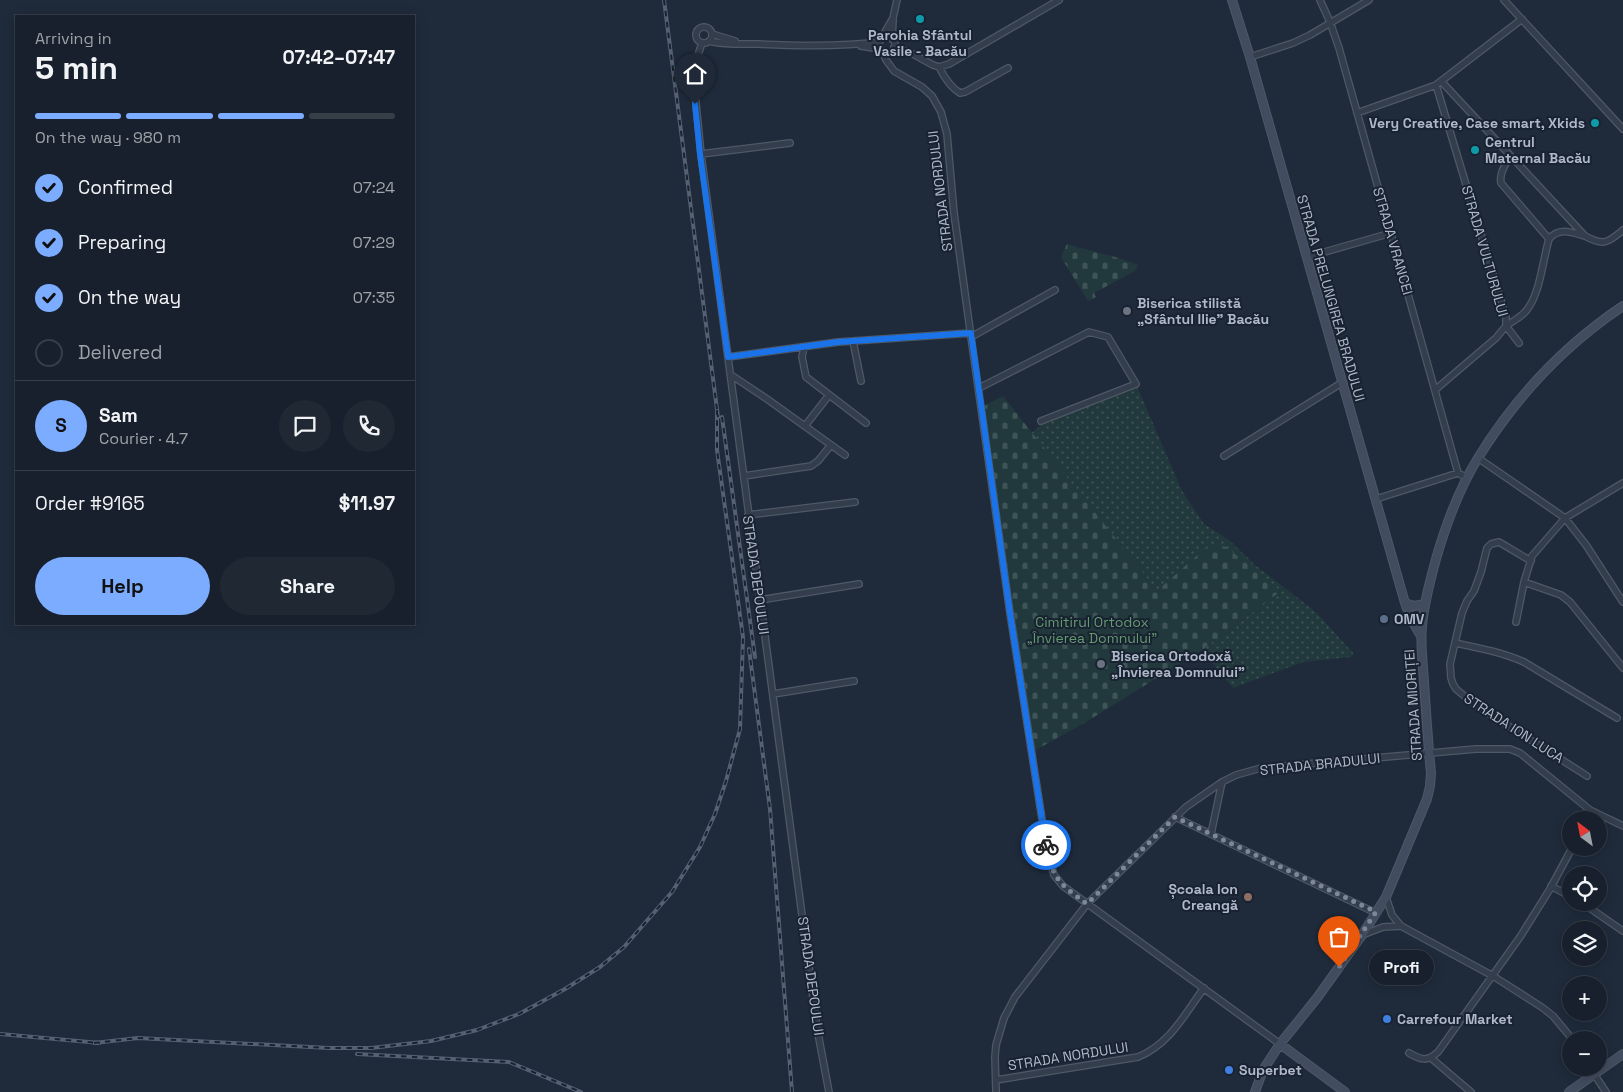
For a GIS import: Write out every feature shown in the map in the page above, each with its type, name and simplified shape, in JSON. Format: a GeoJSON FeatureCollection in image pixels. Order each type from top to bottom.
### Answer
{"type":"FeatureCollection","features":[{"type":"Feature","properties":{"kind":"main road","name":"STRADA PRELUNGIREA BRADULUI"},"geometry":{"type":"LineString","coordinates":[[1232,0],[1250,57],[1405,603],[1411,619],[1421,636]]}},
{"type":"Feature","properties":{"kind":"main road","name":"STRADA MIORIȚEI"},"geometry":{"type":"LineString","coordinates":[[1255,1092],[1263,1070],[1280,1044],[1317,998],[1362,935],[1386,897],[1427,799],[1430,786],[1429,754],[1421,636],[1425,604],[1441,544],[1450,517],[1467,478],[1478,458],[1508,414],[1535,383],[1580,340],[1623,306]]}},
{"type":"Feature","properties":{"kind":"main road"},"geometry":{"type":"LineString","coordinates":[[1405,603],[1414,606],[1425,604]]}},
{"type":"Feature","properties":{"kind":"main road","name":"STRADA NORDULUI"},"geometry":{"type":"LineString","coordinates":[[1280,1044],[1345,1092]]}},
{"type":"Feature","properties":{"kind":"main road"},"geometry":{"type":"LineString","coordinates":[[1607,1062],[1623,1054]]}},
{"type":"Feature","properties":{"kind":"main road"},"geometry":{"type":"LineString","coordinates":[[1569,1092],[1586,1076]]}},
{"type":"Feature","properties":{"kind":"street"},"geometry":{"type":"LineString","coordinates":[[894,47],[892,39],[893,18],[897,0]]}},
{"type":"Feature","properties":{"kind":"street"},"geometry":{"type":"LineString","coordinates":[[859,45],[884,51],[894,47],[913,54],[932,66],[939,67],[949,64],[1059,0]]}},
{"type":"Feature","properties":{"kind":"street","name":"STRADA VRANCEI"},"geometry":{"type":"LineString","coordinates":[[1320,0],[1330,22],[1357,114],[1458,473]]}},
{"type":"Feature","properties":{"kind":"street"},"geometry":{"type":"LineString","coordinates":[[1250,57],[1293,43],[1310,35],[1370,0]]}},
{"type":"Feature","properties":{"kind":"street"},"geometry":{"type":"LineString","coordinates":[[1504,0],[1623,129]]}},
{"type":"Feature","properties":{"kind":"street"},"geometry":{"type":"LineString","coordinates":[[880,40],[893,18]]}},
{"type":"Feature","properties":{"kind":"street"},"geometry":{"type":"LineString","coordinates":[[1357,114],[1439,83],[1522,18]]}},
{"type":"Feature","properties":{"kind":"street"},"geometry":{"type":"LineString","coordinates":[[742,44],[712,34],[708,28],[701,27],[696,33],[699,41],[742,44],[859,45],[887,37],[892,39]]}},
{"type":"Feature","properties":{"kind":"street"},"geometry":{"type":"LineString","coordinates":[[709,41],[712,34]]}},
{"type":"Feature","properties":{"kind":"street"},"geometry":{"type":"LineString","coordinates":[[880,40],[884,51]]}},
{"type":"Feature","properties":{"kind":"street","name":"STRADA DEPOULUI"},"geometry":{"type":"LineString","coordinates":[[699,41],[696,47],[697,57],[694,68],[694,83],[700,154],[817,1028],[829,1092]]}},
{"type":"Feature","properties":{"kind":"street","name":"STRADA NORDULUI"},"geometry":{"type":"LineString","coordinates":[[884,51],[886,60],[898,74],[928,91],[942,112],[947,134],[954,213],[1009,603],[1046,845],[1054,875],[1063,886],[1087,904],[1280,1044]]}},
{"type":"Feature","properties":{"kind":"street"},"geometry":{"type":"LineString","coordinates":[[939,67],[946,80],[960,93],[1008,68]]}},
{"type":"Feature","properties":{"kind":"street"},"geometry":{"type":"LineString","coordinates":[[1439,83],[1585,236]]}},
{"type":"Feature","properties":{"kind":"street","name":"STRADA VULTURULUI"},"geometry":{"type":"LineString","coordinates":[[1435,390],[1496,338],[1506,326],[1506,317],[1439,83]]}},
{"type":"Feature","properties":{"kind":"street"},"geometry":{"type":"LineString","coordinates":[[700,154],[790,143]]}},
{"type":"Feature","properties":{"kind":"street"},"geometry":{"type":"LineString","coordinates":[[1510,156],[1501,174],[1500,183],[1549,239]]}},
{"type":"Feature","properties":{"kind":"street"},"geometry":{"type":"LineString","coordinates":[[1519,343],[1506,326],[1520,317],[1529,307],[1541,276],[1549,239],[1553,234],[1559,231],[1569,231],[1603,243],[1612,240],[1623,230]]}},
{"type":"Feature","properties":{"kind":"street"},"geometry":{"type":"LineString","coordinates":[[1307,257],[1391,233]]}},
{"type":"Feature","properties":{"kind":"street"},"geometry":{"type":"LineString","coordinates":[[728,357],[853,341],[971,335],[1054,290]]}},
{"type":"Feature","properties":{"kind":"street"},"geometry":{"type":"LineString","coordinates":[[979,388],[1089,332],[1108,337],[1136,384],[1041,421]]}},
{"type":"Feature","properties":{"kind":"street"},"geometry":{"type":"LineString","coordinates":[[853,341],[861,380]]}},
{"type":"Feature","properties":{"kind":"street"},"geometry":{"type":"LineString","coordinates":[[804,347],[802,357],[806,377],[866,423]]}},
{"type":"Feature","properties":{"kind":"street"},"geometry":{"type":"LineString","coordinates":[[731,375],[846,454]]}},
{"type":"Feature","properties":{"kind":"street"},"geometry":{"type":"LineString","coordinates":[[1224,456],[1343,382]]}},
{"type":"Feature","properties":{"kind":"street"},"geometry":{"type":"LineString","coordinates":[[805,426],[829,395]]}},
{"type":"Feature","properties":{"kind":"street"},"geometry":{"type":"LineString","coordinates":[[744,476],[811,466],[818,461],[831,444]]}},
{"type":"Feature","properties":{"kind":"street"},"geometry":{"type":"LineString","coordinates":[[1478,458],[1565,518],[1586,545],[1623,602]]}},
{"type":"Feature","properties":{"kind":"street"},"geometry":{"type":"LineString","coordinates":[[1376,498],[1458,473],[1467,478]]}},
{"type":"Feature","properties":{"kind":"street"},"geometry":{"type":"LineString","coordinates":[[1516,622],[1524,582],[1532,556],[1565,518],[1623,483]]}},
{"type":"Feature","properties":{"kind":"street"},"geometry":{"type":"LineString","coordinates":[[748,515],[855,502]]}},
{"type":"Feature","properties":{"kind":"street","name":"STRADA ION LUCA"},"geometry":{"type":"LineString","coordinates":[[1530,561],[1499,542],[1491,544],[1487,548],[1474,591],[1467,600],[1462,613],[1450,664],[1451,678],[1456,689],[1474,704],[1587,776]]}},
{"type":"Feature","properties":{"kind":"street"},"geometry":{"type":"LineString","coordinates":[[1524,582],[1561,595],[1570,602],[1623,668]]}},
{"type":"Feature","properties":{"kind":"street"},"geometry":{"type":"LineString","coordinates":[[760,600],[860,584]]}},
{"type":"Feature","properties":{"kind":"street"},"geometry":{"type":"LineString","coordinates":[[1455,643],[1496,651],[1509,656],[1617,718]]}},
{"type":"Feature","properties":{"kind":"street"},"geometry":{"type":"LineString","coordinates":[[773,694],[854,681]]}},
{"type":"Feature","properties":{"kind":"street","name":"STRADA ION LUCA"},"geometry":{"type":"LineString","coordinates":[[1429,754],[1497,748],[1510,749],[1520,753],[1590,810],[1623,826]]}},
{"type":"Feature","properties":{"kind":"street","name":"STRADA BRADULUI"},"geometry":{"type":"LineString","coordinates":[[996,1092],[996,1045],[1004,1018],[1016,997],[1087,904],[1175,817],[1196,799],[1236,775],[1261,768],[1429,754]]}},
{"type":"Feature","properties":{"kind":"street"},"geometry":{"type":"LineString","coordinates":[[1211,834],[1222,782]]}},
{"type":"Feature","properties":{"kind":"street"},"geometry":{"type":"LineString","coordinates":[[1175,817],[1376,912]]}},
{"type":"Feature","properties":{"kind":"street"},"geometry":{"type":"LineString","coordinates":[[1409,1053],[1425,1060],[1438,1052],[1520,937],[1568,856]]}},
{"type":"Feature","properties":{"kind":"street"},"geometry":{"type":"LineString","coordinates":[[1551,886],[1562,892]]}},
{"type":"Feature","properties":{"kind":"street"},"geometry":{"type":"LineString","coordinates":[[1386,897],[1392,915],[1400,926],[1492,976],[1554,1016],[1566,1031]]}},
{"type":"Feature","properties":{"kind":"street"},"geometry":{"type":"LineString","coordinates":[[1594,911],[1623,931]]}},
{"type":"Feature","properties":{"kind":"street"},"geometry":{"type":"LineString","coordinates":[[1362,935],[1383,927],[1400,926]]}},
{"type":"Feature","properties":{"kind":"street","name":"STRADA NORDULUI"},"geometry":{"type":"LineString","coordinates":[[996,1080],[1138,1057],[1150,1052],[1170,1036],[1204,988]]}},
{"type":"Feature","properties":{"kind":"street"},"geometry":{"type":"LineString","coordinates":[[1431,1058],[1471,1092]]}},
{"type":"Feature","properties":{"kind":"street"},"geometry":{"type":"LineString","coordinates":[[1596,1076],[1606,1092]]}},
{"type":"Feature","properties":{"kind":"green space"},"geometry":{"type":"Polygon","coordinates":[[[1067,244],[1138,265],[1135,271],[1094,293],[1096,297],[1088,301],[1061,257],[1067,244]]]}},
{"type":"Feature","properties":{"kind":"green space"},"geometry":{"type":"Polygon","coordinates":[[[1136,384],[1182,491],[1204,524],[1229,540],[1255,565],[1316,612],[1354,654],[1351,657],[1303,662],[1233,688],[1202,650],[1281,591],[1157,591],[1031,433],[1043,424],[1041,421],[1136,384]]]}},
{"type":"Feature","properties":{"kind":"green space","name":"Cimitirul Ortodox „Învierea Domnului”"},"geometry":{"type":"Polygon","coordinates":[[[1003,396],[1157,591],[1210,544],[1226,547],[1281,591],[1202,650],[1086,722],[1034,751],[984,406],[1003,396]]]}},
{"type":"Feature","properties":{"kind":"railway"},"geometry":{"type":"LineString","coordinates":[[664,0],[718,417]]}},
{"type":"Feature","properties":{"kind":"railway"},"geometry":{"type":"LineString","coordinates":[[94,1043],[138,1038],[329,1048],[371,1048],[431,1041],[477,1030],[519,1014],[600,967],[624,947],[672,892],[700,847],[715,814],[740,729],[743,637],[717,450],[717,410]]}},
{"type":"Feature","properties":{"kind":"railway"},"geometry":{"type":"LineString","coordinates":[[722,417],[755,657]]}},
{"type":"Feature","properties":{"kind":"railway"},"geometry":{"type":"LineString","coordinates":[[749,649],[770,809],[792,1092]]}},
{"type":"Feature","properties":{"kind":"railway"},"geometry":{"type":"LineString","coordinates":[[0,1034],[100,1043]]}},
{"type":"Feature","properties":{"kind":"railway"},"geometry":{"type":"LineString","coordinates":[[357,1054],[509,1062],[581,1092]]}},
{"type":"Feature","properties":{"kind":"way so far"},"geometry":{"type":"LineString","coordinates":[[1046,845],[1054,875],[1063,886],[1087,904],[1175,817],[1376,912],[1339,967]]}},
{"type":"Feature","properties":{"kind":"place","name":"Parohia Sfântul Vasile - Bacău"},"geometry":{"type":"Point","coordinates":[920,19]}},
{"type":"Feature","properties":{"kind":"place","name":"Very Creative, Case smart, Xkids"},"geometry":{"type":"Point","coordinates":[1595,123]}},
{"type":"Feature","properties":{"kind":"place","name":"Centrul Maternal Bacău"},"geometry":{"type":"Point","coordinates":[1475,150]}},
{"type":"Feature","properties":{"kind":"place","name":"Biserica stilistă „Sfântul Ilie” Bacău"},"geometry":{"type":"Point","coordinates":[1127,311]}},
{"type":"Feature","properties":{"kind":"place","name":"OMV"},"geometry":{"type":"Point","coordinates":[1384,619]}},
{"type":"Feature","properties":{"kind":"place","name":"Biserica Ortodoxă „Învierea Domnului”"},"geometry":{"type":"Point","coordinates":[1101,664]}},
{"type":"Feature","properties":{"kind":"place","name":"Școala Ion Creangă"},"geometry":{"type":"Point","coordinates":[1248,897]}},
{"type":"Feature","properties":{"kind":"place","name":"Profi"},"geometry":{"type":"Point","coordinates":[1339,967]}},
{"type":"Feature","properties":{"kind":"place","name":"Carrefour Market"},"geometry":{"type":"Point","coordinates":[1387,1019]}},
{"type":"Feature","properties":{"kind":"place","name":"Superbet"},"geometry":{"type":"Point","coordinates":[1229,1070]}},
{"type":"Feature","properties":{"kind":"route"},"geometry":{"type":"LineString","coordinates":[[695,104],[700,154],[728,357],[838,342],[971,333],[1010,613],[1046,845]]}}]}
